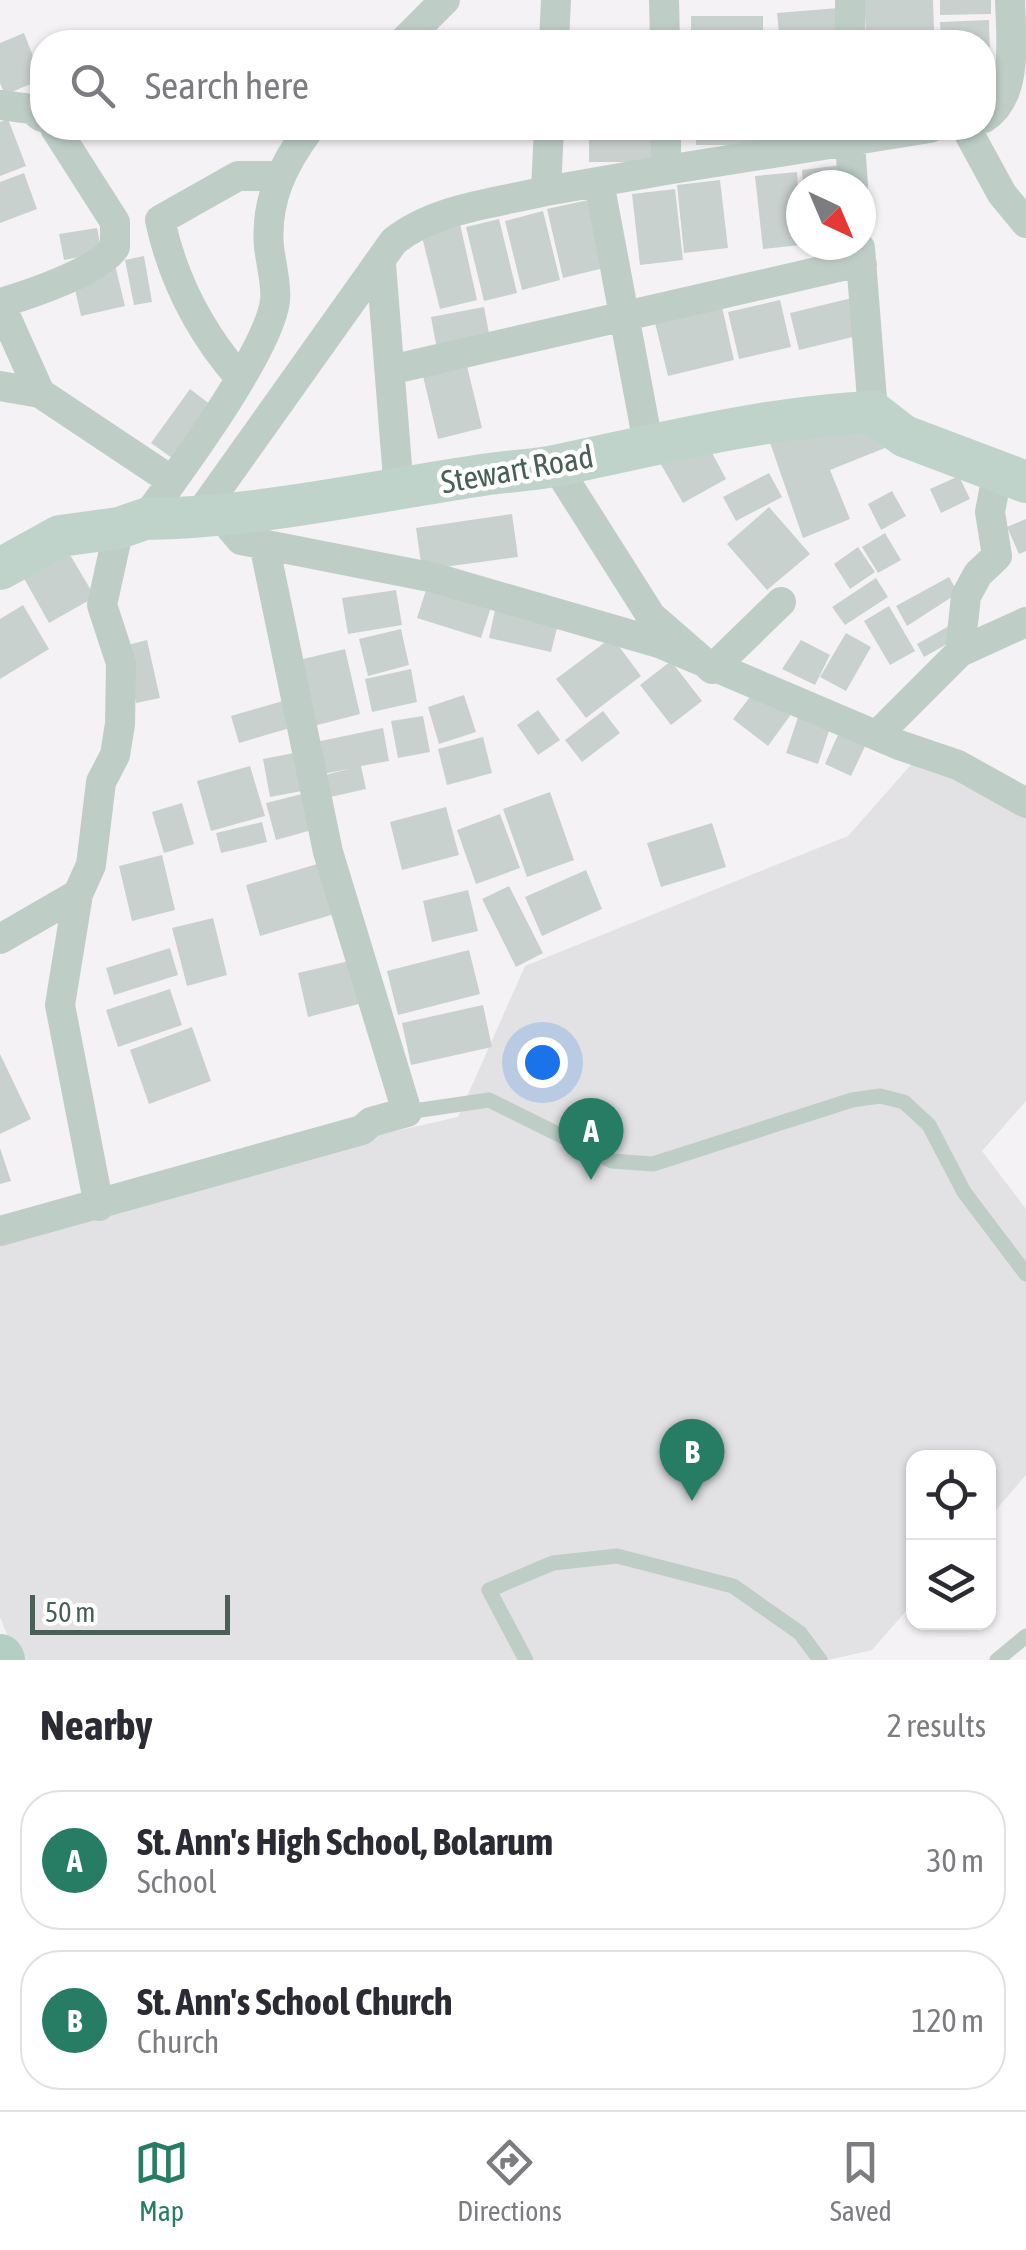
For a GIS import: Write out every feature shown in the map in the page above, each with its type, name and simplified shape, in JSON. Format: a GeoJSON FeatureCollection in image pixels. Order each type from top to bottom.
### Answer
{"type":"FeatureCollection","features":[{"type":"Feature","properties":{"kind":"street"},"geometry":{"type":"LineString","coordinates":[[416,30],[445,0]]}},
{"type":"Feature","properties":{"kind":"street"},"geometry":{"type":"LineString","coordinates":[[555,30],[556,0]]}},
{"type":"Feature","properties":{"kind":"street"},"geometry":{"type":"LineString","coordinates":[[664,0],[665,30]]}},
{"type":"Feature","properties":{"kind":"street"},"geometry":{"type":"LineString","coordinates":[[850,0],[850,30]]}},
{"type":"Feature","properties":{"kind":"street"},"geometry":{"type":"LineString","coordinates":[[996,109],[1007,92],[1010,0]]}},
{"type":"Feature","properties":{"kind":"street"},"geometry":{"type":"LineString","coordinates":[[0,105],[30,109]]}},
{"type":"Feature","properties":{"kind":"street"},"geometry":{"type":"LineString","coordinates":[[40,392],[0,303],[58,282],[103,259],[115,247],[115,222],[63,140]]}},
{"type":"Feature","properties":{"kind":"street"},"geometry":{"type":"LineString","coordinates":[[98,1206],[60,1005],[78,894],[91,865],[101,782],[115,756],[120,724],[121,663],[102,605],[132,524],[172,481],[240,378],[274,301],[267,223],[279,176],[302,140]]}},
{"type":"Feature","properties":{"kind":"street"},"geometry":{"type":"LineString","coordinates":[[546,191],[549,140]]}},
{"type":"Feature","properties":{"kind":"street"},"geometry":{"type":"LineString","coordinates":[[666,140],[666,170]]}},
{"type":"Feature","properties":{"kind":"street"},"geometry":{"type":"LineString","coordinates":[[814,140],[546,191],[412,226],[394,241],[381,264],[303,364],[208,517],[241,540],[435,578],[658,643],[958,765],[1026,803]]}},
{"type":"Feature","properties":{"kind":"street"},"geometry":{"type":"LineString","coordinates":[[849,140],[852,170]]}},
{"type":"Feature","properties":{"kind":"street"},"geometry":{"type":"LineString","coordinates":[[973,140],[1002,194],[1026,223]]}},
{"type":"Feature","properties":{"kind":"street"},"geometry":{"type":"LineString","coordinates":[[240,378],[201,327],[181,287],[160,220],[238,176],[279,176]]}},
{"type":"Feature","properties":{"kind":"street"},"geometry":{"type":"LineString","coordinates":[[598,182],[648,443]]}},
{"type":"Feature","properties":{"kind":"street"},"geometry":{"type":"LineString","coordinates":[[390,370],[843,266],[853,260]]}},
{"type":"Feature","properties":{"kind":"street"},"geometry":{"type":"LineString","coordinates":[[861,260],[873,412],[904,436],[1012,479],[990,512],[997,556],[978,574],[966,596],[960,652]]}},
{"type":"Feature","properties":{"kind":"street"},"geometry":{"type":"LineString","coordinates":[[381,264],[399,491]]}},
{"type":"Feature","properties":{"kind":"street"},"geometry":{"type":"LineString","coordinates":[[0,386],[40,392],[172,481]]}},
{"type":"Feature","properties":{"kind":"street","name":"Stewart Road"},"geometry":{"type":"LineString","coordinates":[[0,569],[60,536],[132,524],[322,505],[556,466],[648,443],[767,421],[873,412]]}},
{"type":"Feature","properties":{"kind":"street"},"geometry":{"type":"LineString","coordinates":[[556,466],[651,616],[712,668]]}},
{"type":"Feature","properties":{"kind":"street"},"geometry":{"type":"LineString","coordinates":[[0,1231],[362,1130],[371,1122],[406,1112],[328,852],[264,544]]}},
{"type":"Feature","properties":{"kind":"street"},"geometry":{"type":"LineString","coordinates":[[712,668],[781,602]]}},
{"type":"Feature","properties":{"kind":"street"},"geometry":{"type":"LineString","coordinates":[[878,734],[960,652],[1026,622]]}},
{"type":"Feature","properties":{"kind":"street"},"geometry":{"type":"LineString","coordinates":[[0,939],[78,894]]}},
{"type":"Feature","properties":{"kind":"lane"},"geometry":{"type":"LineString","coordinates":[[406,1112],[454,1102],[489,1100],[612,1161],[653,1164],[852,1100],[880,1096],[904,1102],[929,1125],[964,1192],[1026,1274]]}},
{"type":"Feature","properties":{"kind":"lane"},"geometry":{"type":"LineString","coordinates":[[526,1660],[489,1590],[553,1563],[617,1556],[733,1586],[800,1633],[820,1660]]}},
{"type":"Feature","properties":{"kind":"lane"},"geometry":{"type":"LineString","coordinates":[[998,1660],[1026,1636]]}},
{"type":"Feature","properties":{"kind":"shaded area"},"geometry":{"type":"Polygon","coordinates":[[[932,741],[1026,803],[1026,1101],[982,1151],[1026,1209],[1026,1475],[996,1510],[996,1450],[906,1450],[906,1611],[872,1650],[828,1660],[17,1660],[0,1617],[0,1220],[458,1117],[525,966],[848,836],[932,741]]]}},
{"type":"Feature","properties":{"kind":"building"},"geometry":{"type":"Polygon","coordinates":[[[864,0],[933,0],[934,30],[866,30],[864,0]]]}},
{"type":"Feature","properties":{"kind":"building"},"geometry":{"type":"Polygon","coordinates":[[[940,0],[991,0],[991,14],[940,15],[940,0]]]}},
{"type":"Feature","properties":{"kind":"building"},"geometry":{"type":"Polygon","coordinates":[[[838,8],[840,30],[779,30],[777,13],[838,8]]]}},
{"type":"Feature","properties":{"kind":"building"},"geometry":{"type":"Polygon","coordinates":[[[691,16],[763,16],[763,30],[691,30],[691,16]]]}},
{"type":"Feature","properties":{"kind":"building"},"geometry":{"type":"Polygon","coordinates":[[[989,20],[989,30],[940,30],[940,22],[989,20]]]}},
{"type":"Feature","properties":{"kind":"building"},"geometry":{"type":"Polygon","coordinates":[[[24,33],[30,48],[30,84],[5,95],[0,83],[0,43],[24,33]]]}},
{"type":"Feature","properties":{"kind":"building"},"geometry":{"type":"Polygon","coordinates":[[[8,119],[26,166],[0,176],[0,122],[8,119]]]}},
{"type":"Feature","properties":{"kind":"building"},"geometry":{"type":"Polygon","coordinates":[[[589,140],[660,140],[660,162],[589,162],[589,140]]]}},
{"type":"Feature","properties":{"kind":"building"},"geometry":{"type":"Polygon","coordinates":[[[696,140],[767,140],[767,145],[696,145],[696,140]]]}},
{"type":"Feature","properties":{"kind":"building"},"geometry":{"type":"Polygon","coordinates":[[[842,165],[843,170],[802,170],[842,165]]]}},
{"type":"Feature","properties":{"kind":"building"},"geometry":{"type":"Polygon","coordinates":[[[24,173],[37,209],[0,223],[0,182],[24,173]]]}},
{"type":"Feature","properties":{"kind":"building"},"geometry":{"type":"Polygon","coordinates":[[[786,173],[786,247],[763,249],[755,176],[786,173]]]}},
{"type":"Feature","properties":{"kind":"building"},"geometry":{"type":"Polygon","coordinates":[[[720,180],[728,248],[684,253],[677,185],[720,180]]]}},
{"type":"Feature","properties":{"kind":"building"},"geometry":{"type":"Polygon","coordinates":[[[675,189],[683,260],[640,265],[632,194],[675,189]]]}},
{"type":"Feature","properties":{"kind":"building"},"geometry":{"type":"Polygon","coordinates":[[[588,200],[604,268],[563,278],[547,209],[588,200]]]}},
{"type":"Feature","properties":{"kind":"building"},"geometry":{"type":"Polygon","coordinates":[[[543,211],[560,280],[522,290],[505,221],[543,211]]]}},
{"type":"Feature","properties":{"kind":"building"},"geometry":{"type":"Polygon","coordinates":[[[499,219],[517,293],[484,301],[466,227],[499,219]]]}},
{"type":"Feature","properties":{"kind":"building"},"geometry":{"type":"Polygon","coordinates":[[[460,224],[477,300],[440,309],[421,233],[460,224]]]}},
{"type":"Feature","properties":{"kind":"building"},"geometry":{"type":"Polygon","coordinates":[[[97,228],[102,253],[64,260],[59,234],[97,228]]]}},
{"type":"Feature","properties":{"kind":"building"},"geometry":{"type":"Polygon","coordinates":[[[144,256],[152,302],[134,305],[125,260],[144,256]]]}},
{"type":"Feature","properties":{"kind":"building"},"geometry":{"type":"Polygon","coordinates":[[[115,265],[125,306],[81,316],[72,276],[115,265]]]}},
{"type":"Feature","properties":{"kind":"building"},"geometry":{"type":"Polygon","coordinates":[[[852,298],[861,335],[799,350],[790,313],[852,298]]]}},
{"type":"Feature","properties":{"kind":"building"},"geometry":{"type":"Polygon","coordinates":[[[780,300],[791,347],[739,359],[728,312],[780,300]]]}},
{"type":"Feature","properties":{"kind":"building"},"geometry":{"type":"Polygon","coordinates":[[[484,307],[491,344],[438,355],[431,317],[484,307]]]}},
{"type":"Feature","properties":{"kind":"building"},"geometry":{"type":"Polygon","coordinates":[[[722,307],[734,360],[668,376],[655,323],[722,307]]]}},
{"type":"Feature","properties":{"kind":"building"},"geometry":{"type":"Polygon","coordinates":[[[465,358],[482,428],[438,439],[421,368],[465,358]]]}},
{"type":"Feature","properties":{"kind":"building"},"geometry":{"type":"Polygon","coordinates":[[[190,389],[211,405],[172,458],[151,443],[190,389]]]}},
{"type":"Feature","properties":{"kind":"building"},"geometry":{"type":"Polygon","coordinates":[[[854,422],[900,442],[830,470],[850,519],[803,538],[767,434],[854,422]]]}},
{"type":"Feature","properties":{"kind":"building"},"geometry":{"type":"Polygon","coordinates":[[[703,436],[726,479],[683,503],[659,461],[703,436]]]}},
{"type":"Feature","properties":{"kind":"building"},"geometry":{"type":"Polygon","coordinates":[[[769,473],[782,497],[736,521],[723,497],[769,473]]]}},
{"type":"Feature","properties":{"kind":"building"},"geometry":{"type":"Polygon","coordinates":[[[959,476],[970,499],[941,513],[930,489],[959,476]]]}},
{"type":"Feature","properties":{"kind":"building"},"geometry":{"type":"Polygon","coordinates":[[[892,491],[906,516],[881,530],[868,504],[892,491]]]}},
{"type":"Feature","properties":{"kind":"building"},"geometry":{"type":"Polygon","coordinates":[[[769,507],[810,554],[767,590],[727,544],[769,507]]]}},
{"type":"Feature","properties":{"kind":"building"},"geometry":{"type":"Polygon","coordinates":[[[512,514],[518,557],[422,570],[416,528],[512,514]]]}},
{"type":"Feature","properties":{"kind":"building"},"geometry":{"type":"Polygon","coordinates":[[[1026,519],[1026,551],[1019,554],[1007,527],[1026,519]]]}},
{"type":"Feature","properties":{"kind":"building"},"geometry":{"type":"Polygon","coordinates":[[[885,533],[901,560],[878,573],[862,547],[885,533]]]}},
{"type":"Feature","properties":{"kind":"building"},"geometry":{"type":"Polygon","coordinates":[[[858,547],[875,572],[850,589],[834,564],[858,547]]]}},
{"type":"Feature","properties":{"kind":"building"},"geometry":{"type":"Polygon","coordinates":[[[66,548],[95,597],[49,623],[21,573],[66,548]]]}},
{"type":"Feature","properties":{"kind":"building"},"geometry":{"type":"Polygon","coordinates":[[[949,577],[958,593],[907,626],[896,606],[949,577]]]}},
{"type":"Feature","properties":{"kind":"building"},"geometry":{"type":"Polygon","coordinates":[[[876,578],[888,597],[845,625],[832,607],[876,578]]]}},
{"type":"Feature","properties":{"kind":"building"},"geometry":{"type":"Polygon","coordinates":[[[428,584],[492,604],[481,638],[417,618],[428,584]]]}},
{"type":"Feature","properties":{"kind":"building"},"geometry":{"type":"Polygon","coordinates":[[[396,590],[402,625],[348,634],[342,598],[396,590]]]}},
{"type":"Feature","properties":{"kind":"building"},"geometry":{"type":"Polygon","coordinates":[[[23,605],[49,649],[0,679],[0,619],[23,605]]]}},
{"type":"Feature","properties":{"kind":"building"},"geometry":{"type":"Polygon","coordinates":[[[496,605],[559,620],[551,652],[489,638],[496,605]]]}},
{"type":"Feature","properties":{"kind":"building"},"geometry":{"type":"Polygon","coordinates":[[[889,606],[915,651],[890,665],[864,621],[889,606]]]}},
{"type":"Feature","properties":{"kind":"building"},"geometry":{"type":"Polygon","coordinates":[[[949,626],[956,639],[924,657],[917,644],[949,626]]]}},
{"type":"Feature","properties":{"kind":"building"},"geometry":{"type":"Polygon","coordinates":[[[401,629],[409,665],[368,676],[359,639],[401,629]]]}},
{"type":"Feature","properties":{"kind":"building"},"geometry":{"type":"Polygon","coordinates":[[[846,633],[871,647],[846,691],[820,677],[846,633]]]}},
{"type":"Feature","properties":{"kind":"building"},"geometry":{"type":"Polygon","coordinates":[[[612,637],[641,676],[586,718],[556,679],[612,637]]]}},
{"type":"Feature","properties":{"kind":"building"},"geometry":{"type":"Polygon","coordinates":[[[147,640],[160,698],[136,703],[124,646],[147,640]]]}},
{"type":"Feature","properties":{"kind":"building"},"geometry":{"type":"Polygon","coordinates":[[[801,640],[830,655],[815,685],[782,669],[801,640]]]}},
{"type":"Feature","properties":{"kind":"building"},"geometry":{"type":"Polygon","coordinates":[[[345,649],[360,714],[310,727],[295,661],[345,649]]]}},
{"type":"Feature","properties":{"kind":"building"},"geometry":{"type":"Polygon","coordinates":[[[671,661],[702,701],[671,725],[640,685],[671,661]]]}},
{"type":"Feature","properties":{"kind":"building"},"geometry":{"type":"Polygon","coordinates":[[[411,669],[417,702],[372,712],[365,679],[411,669]]]}},
{"type":"Feature","properties":{"kind":"building"},"geometry":{"type":"Polygon","coordinates":[[[753,693],[792,713],[768,746],[733,719],[753,693]]]}},
{"type":"Feature","properties":{"kind":"building"},"geometry":{"type":"Polygon","coordinates":[[[464,695],[476,732],[439,744],[428,707],[464,695]]]}},
{"type":"Feature","properties":{"kind":"building"},"geometry":{"type":"Polygon","coordinates":[[[283,701],[290,728],[239,743],[231,716],[283,701]]]}},
{"type":"Feature","properties":{"kind":"building"},"geometry":{"type":"Polygon","coordinates":[[[538,710],[560,740],[538,755],[517,725],[538,710]]]}},
{"type":"Feature","properties":{"kind":"building"},"geometry":{"type":"Polygon","coordinates":[[[603,711],[620,733],[582,762],[565,740],[603,711]]]}},
{"type":"Feature","properties":{"kind":"building"},"geometry":{"type":"Polygon","coordinates":[[[799,714],[831,725],[818,764],[786,753],[799,714]]]}},
{"type":"Feature","properties":{"kind":"building"},"geometry":{"type":"Polygon","coordinates":[[[423,716],[430,752],[398,758],[391,721],[423,716]]]}},
{"type":"Feature","properties":{"kind":"building"},"geometry":{"type":"Polygon","coordinates":[[[383,728],[389,761],[361,766],[366,789],[326,798],[321,776],[349,769],[318,775],[311,743],[383,728]]]}},
{"type":"Feature","properties":{"kind":"building"},"geometry":{"type":"Polygon","coordinates":[[[841,728],[868,740],[851,776],[825,764],[841,728]]]}},
{"type":"Feature","properties":{"kind":"building"},"geometry":{"type":"Polygon","coordinates":[[[483,737],[492,773],[447,785],[438,749],[483,737]]]}},
{"type":"Feature","properties":{"kind":"building"},"geometry":{"type":"Polygon","coordinates":[[[299,752],[307,790],[270,797],[263,759],[299,752]]]}},
{"type":"Feature","properties":{"kind":"building"},"geometry":{"type":"Polygon","coordinates":[[[250,766],[265,816],[211,831],[197,781],[250,766]]]}},
{"type":"Feature","properties":{"kind":"building"},"geometry":{"type":"Polygon","coordinates":[[[310,792],[319,828],[276,840],[266,803],[310,792]]]}},
{"type":"Feature","properties":{"kind":"building"},"geometry":{"type":"Polygon","coordinates":[[[550,792],[574,860],[527,877],[503,809],[550,792]]]}},
{"type":"Feature","properties":{"kind":"building"},"geometry":{"type":"Polygon","coordinates":[[[182,803],[194,844],[164,853],[152,812],[182,803]]]}},
{"type":"Feature","properties":{"kind":"building"},"geometry":{"type":"Polygon","coordinates":[[[446,807],[459,855],[402,870],[390,822],[446,807]]]}},
{"type":"Feature","properties":{"kind":"building"},"geometry":{"type":"Polygon","coordinates":[[[500,814],[520,868],[476,884],[457,830],[500,814]]]}},
{"type":"Feature","properties":{"kind":"building"},"geometry":{"type":"Polygon","coordinates":[[[262,822],[267,842],[221,853],[216,833],[262,822]]]}},
{"type":"Feature","properties":{"kind":"building"},"geometry":{"type":"Polygon","coordinates":[[[712,823],[726,867],[661,887],[647,843],[712,823]]]}},
{"type":"Feature","properties":{"kind":"building"},"geometry":{"type":"Polygon","coordinates":[[[162,855],[175,910],[132,921],[119,866],[162,855]]]}},
{"type":"Feature","properties":{"kind":"building"},"geometry":{"type":"Polygon","coordinates":[[[324,862],[338,913],[260,936],[246,885],[324,862]]]}},
{"type":"Feature","properties":{"kind":"building"},"geometry":{"type":"Polygon","coordinates":[[[586,870],[602,909],[542,936],[525,897],[586,870]]]}},
{"type":"Feature","properties":{"kind":"building"},"geometry":{"type":"Polygon","coordinates":[[[509,886],[543,953],[516,967],[482,899],[509,886]]]}},
{"type":"Feature","properties":{"kind":"building"},"geometry":{"type":"Polygon","coordinates":[[[468,890],[478,931],[432,942],[423,901],[468,890]]]}},
{"type":"Feature","properties":{"kind":"building"},"geometry":{"type":"Polygon","coordinates":[[[213,918],[227,975],[187,986],[172,928],[213,918]]]}},
{"type":"Feature","properties":{"kind":"building"},"geometry":{"type":"Polygon","coordinates":[[[170,948],[178,975],[114,995],[106,968],[170,948]]]}},
{"type":"Feature","properties":{"kind":"building"},"geometry":{"type":"Polygon","coordinates":[[[469,950],[480,994],[398,1015],[387,971],[469,950]]]}},
{"type":"Feature","properties":{"kind":"building"},"geometry":{"type":"Polygon","coordinates":[[[349,961],[359,1004],[308,1017],[298,973],[349,961]]]}},
{"type":"Feature","properties":{"kind":"building"},"geometry":{"type":"Polygon","coordinates":[[[170,989],[182,1025],[118,1047],[106,1010],[170,989]]]}},
{"type":"Feature","properties":{"kind":"building"},"geometry":{"type":"Polygon","coordinates":[[[483,1005],[492,1047],[411,1065],[402,1023],[483,1005]]]}},
{"type":"Feature","properties":{"kind":"building"},"geometry":{"type":"Polygon","coordinates":[[[192,1027],[211,1081],[149,1104],[130,1050],[192,1027]]]}},
{"type":"Feature","properties":{"kind":"building"},"geometry":{"type":"Polygon","coordinates":[[[0,1054],[31,1119],[0,1134],[0,1054]]]}},
{"type":"Feature","properties":{"kind":"building"},"geometry":{"type":"Polygon","coordinates":[[[0,1148],[11,1181],[0,1184],[0,1148]]]}},
{"type":"Feature","properties":{"kind":"place","name":"St. Ann's High School, Bolarum"},"geometry":{"type":"Point","coordinates":[591,1180]}},
{"type":"Feature","properties":{"kind":"place","name":"St. Ann's School Church"},"geometry":{"type":"Point","coordinates":[692,1501]}}]}
